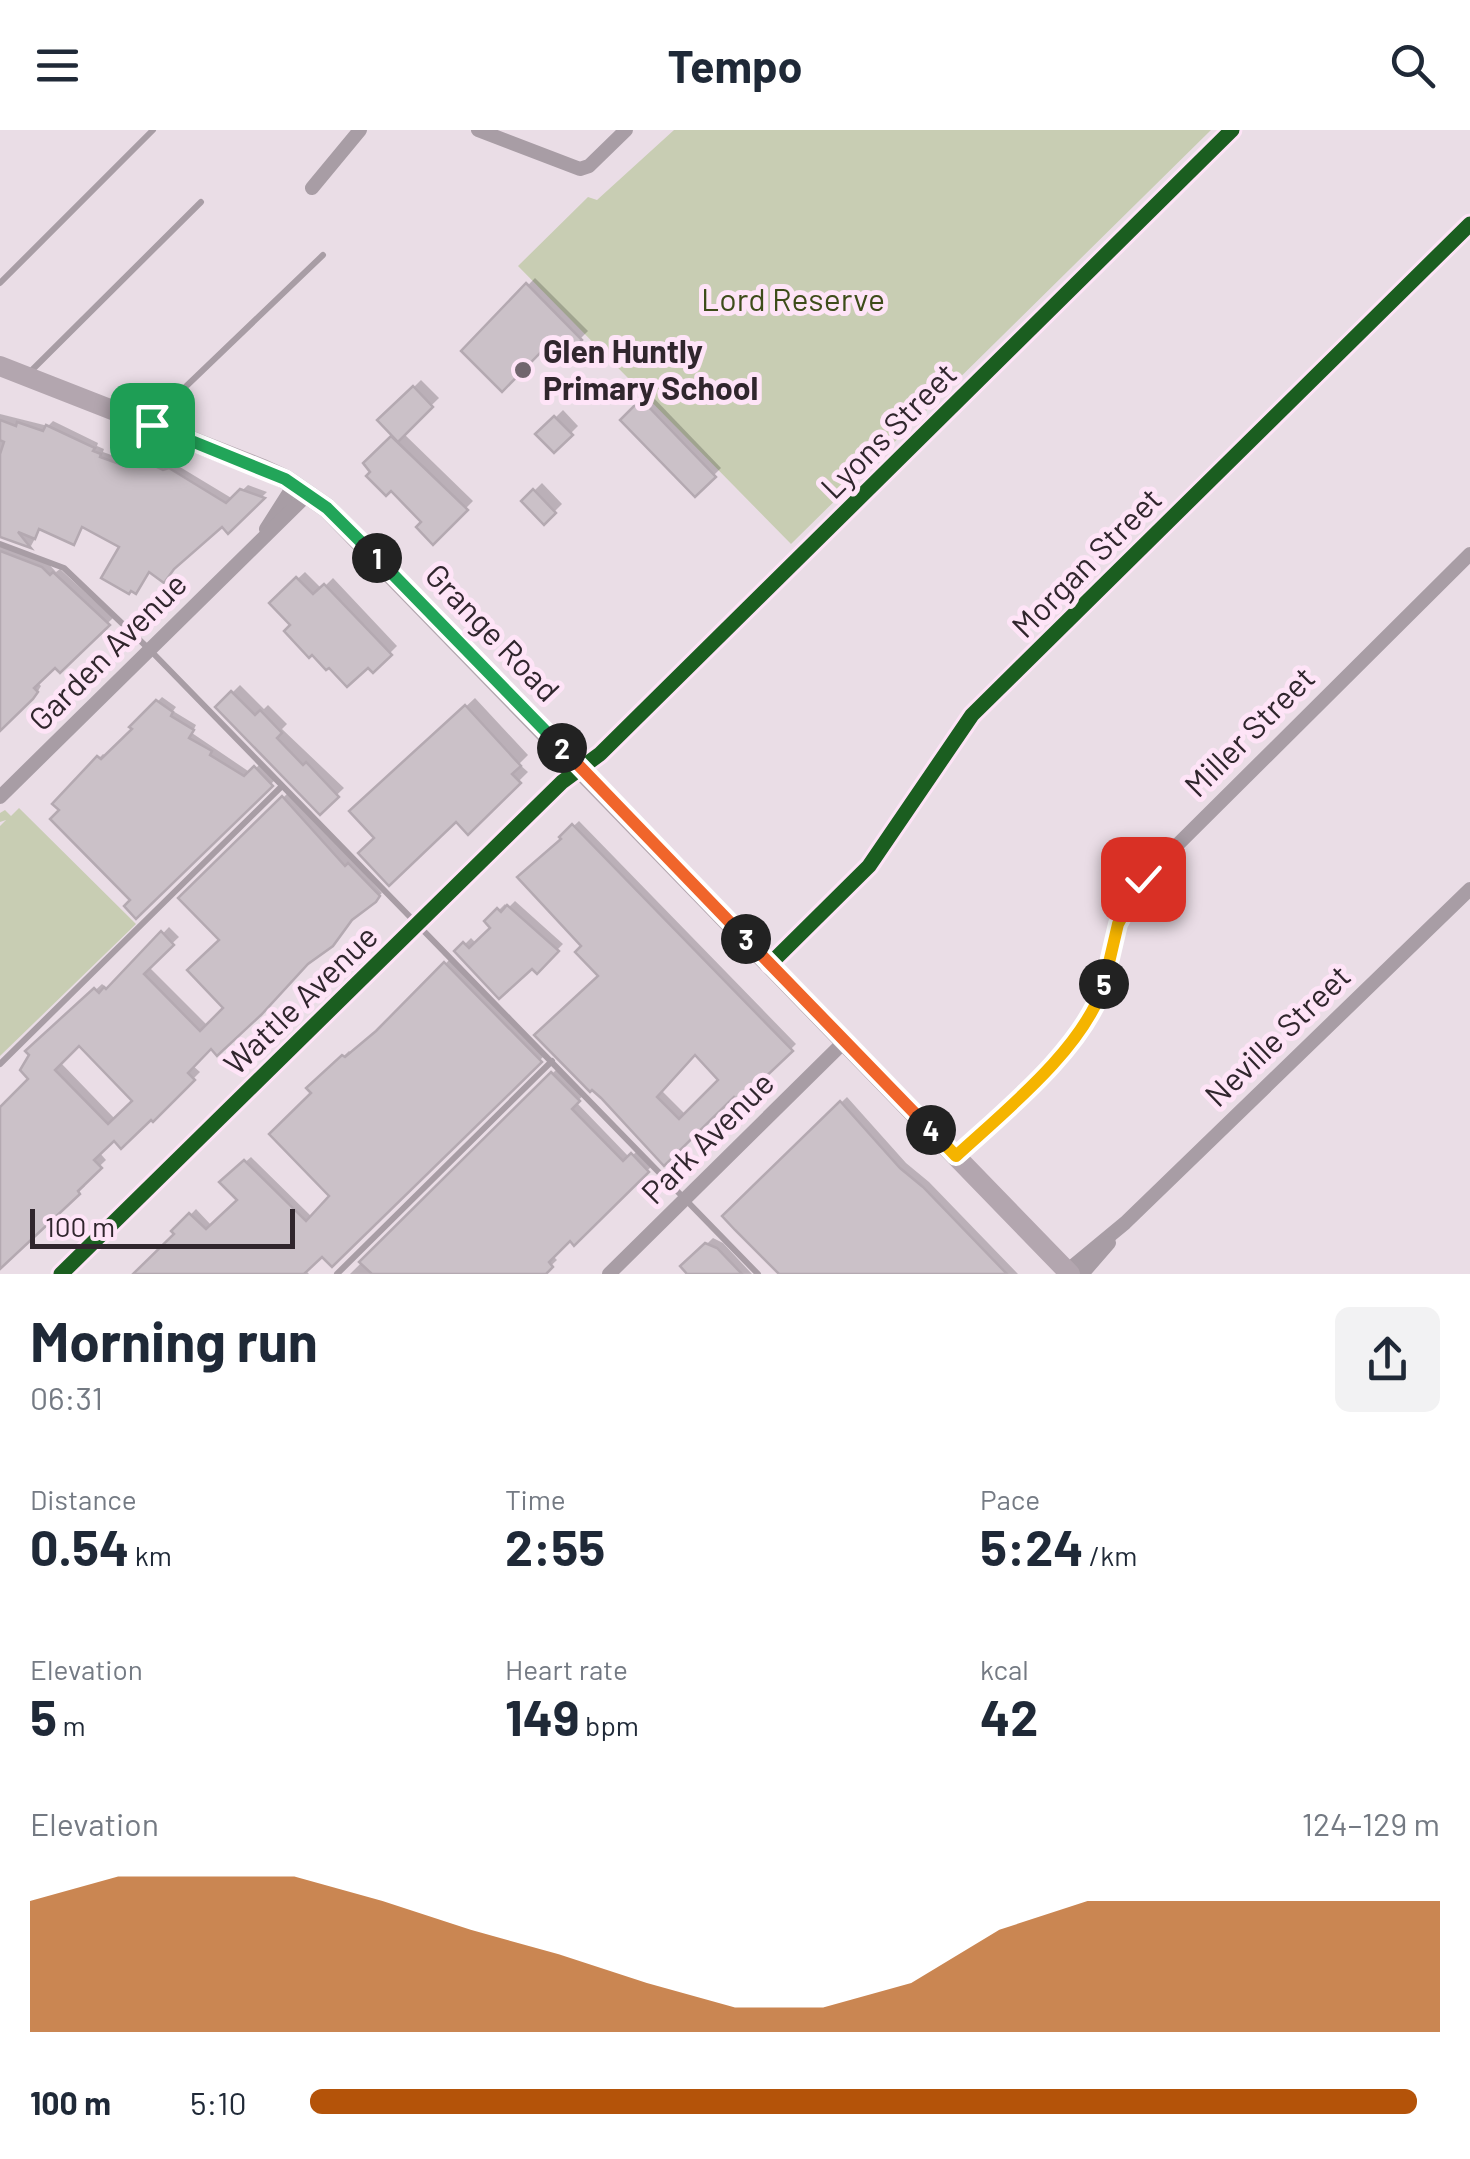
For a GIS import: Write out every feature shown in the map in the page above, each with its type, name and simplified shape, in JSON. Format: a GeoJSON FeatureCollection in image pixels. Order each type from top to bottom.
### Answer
{"type":"FeatureCollection","features":[{"type":"Feature","properties":{"kind":"main road","name":"Grange Road"},"geometry":{"type":"LineString","coordinates":[[0,366],[250,464],[301,490],[350,530],[1073,1273]]}},
{"type":"Feature","properties":{"kind":"street"},"geometry":{"type":"LineString","coordinates":[[312,188],[360,130]]}},
{"type":"Feature","properties":{"kind":"street"},"geometry":{"type":"LineString","coordinates":[[478,130],[580,169],[589,166],[626,130]]}},
{"type":"Feature","properties":{"kind":"street","name":"Lyons Street"},"geometry":{"type":"LineString","coordinates":[[581,768],[614,740],[1232,130]]}},
{"type":"Feature","properties":{"kind":"street","name":"Morgan Street"},"geometry":{"type":"LineString","coordinates":[[770,964],[869,866],[972,716],[1470,224]]}},
{"type":"Feature","properties":{"kind":"street","name":"Garden Avenue"},"geometry":{"type":"LineString","coordinates":[[0,797],[254,546],[301,490]]}},
{"type":"Feature","properties":{"kind":"street","name":"Miller Street"},"geometry":{"type":"LineString","coordinates":[[956,1156],[1082,1029],[1101,992],[1118,924],[1143,879],[1470,554]]}},
{"type":"Feature","properties":{"kind":"street","name":"Wattle Avenue"},"geometry":{"type":"LineString","coordinates":[[61,1274],[562,782],[581,768]]}},
{"type":"Feature","properties":{"kind":"street","name":"Neville Street"},"geometry":{"type":"LineString","coordinates":[[1073,1273],[1470,889]]}},
{"type":"Feature","properties":{"kind":"street","name":"Park Avenue"},"geometry":{"type":"LineString","coordinates":[[609,1274],[845,1041]]}},
{"type":"Feature","properties":{"kind":"lane"},"geometry":{"type":"LineString","coordinates":[[0,283],[153,130]]}},
{"type":"Feature","properties":{"kind":"lane"},"geometry":{"type":"LineString","coordinates":[[25,376],[201,202]]}},
{"type":"Feature","properties":{"kind":"lane"},"geometry":{"type":"LineString","coordinates":[[152,425],[177,395],[323,255]]}},
{"type":"Feature","properties":{"kind":"lane"},"geometry":{"type":"LineString","coordinates":[[0,544],[64,568],[150,650],[758,1274]]}},
{"type":"Feature","properties":{"kind":"lane"},"geometry":{"type":"LineString","coordinates":[[0,1064],[282,786]]}},
{"type":"Feature","properties":{"kind":"lane"},"geometry":{"type":"LineString","coordinates":[[337,1274],[552,1061]]}},
{"type":"Feature","properties":{"kind":"green space","name":"Lord Reserve"},"geometry":{"type":"Polygon","coordinates":[[[674,130],[1211,130],[791,544],[518,266],[588,197],[597,200],[674,130]]]}},
{"type":"Feature","properties":{"kind":"green space"},"geometry":{"type":"Polygon","coordinates":[[[19,808],[136,924],[0,1056],[0,826],[6,820],[0,822],[0,813],[5,810],[11,816],[19,808]]]}},
{"type":"Feature","properties":{"kind":"building"},"geometry":{"type":"Polygon","coordinates":[[[526,283],[582,340],[565,357],[557,349],[549,358],[542,351],[502,392],[461,351],[526,283]]]}},
{"type":"Feature","properties":{"kind":"building"},"geometry":{"type":"Polygon","coordinates":[[[413,386],[433,407],[398,442],[377,420],[413,386]]]}},
{"type":"Feature","properties":{"kind":"building"},"geometry":{"type":"Polygon","coordinates":[[[641,399],[716,477],[695,497],[620,420],[641,399]]]}},
{"type":"Feature","properties":{"kind":"building"},"geometry":{"type":"Polygon","coordinates":[[[554,416],[573,435],[554,453],[535,434],[554,416]]]}},
{"type":"Feature","properties":{"kind":"building"},"geometry":{"type":"Polygon","coordinates":[[[0,420],[43,431],[46,425],[95,448],[93,451],[100,457],[125,466],[132,455],[163,470],[169,468],[226,503],[240,489],[265,498],[228,534],[222,527],[174,569],[164,583],[149,572],[136,594],[129,594],[101,578],[119,547],[82,527],[74,545],[39,529],[35,539],[18,532],[31,548],[0,537],[0,454],[4,442],[0,440],[0,420]]]}},
{"type":"Feature","properties":{"kind":"building"},"geometry":{"type":"Polygon","coordinates":[[[391,436],[468,510],[433,545],[416,527],[421,522],[391,491],[386,496],[366,476],[370,472],[363,463],[391,436]]]}},
{"type":"Feature","properties":{"kind":"building"},"geometry":{"type":"Polygon","coordinates":[[[533,489],[556,513],[544,525],[521,501],[533,489]]]}},
{"type":"Feature","properties":{"kind":"building"},"geometry":{"type":"Polygon","coordinates":[[[0,551],[42,567],[50,575],[53,572],[110,625],[60,673],[55,668],[34,688],[38,692],[33,699],[0,731],[0,551]]]}},
{"type":"Feature","properties":{"kind":"building"},"geometry":{"type":"Polygon","coordinates":[[[296,577],[313,594],[324,584],[392,655],[373,673],[368,668],[347,687],[312,655],[309,658],[284,631],[290,625],[269,603],[296,577]]]}},
{"type":"Feature","properties":{"kind":"building"},"geometry":{"type":"Polygon","coordinates":[[[231,691],[255,715],[260,710],[282,733],[277,738],[339,797],[320,815],[215,707],[231,691]]]}},
{"type":"Feature","properties":{"kind":"building"},"geometry":{"type":"Polygon","coordinates":[[[156,700],[173,712],[171,716],[194,730],[189,738],[212,751],[210,755],[244,776],[254,766],[273,786],[136,919],[124,906],[130,900],[50,819],[59,810],[52,804],[97,756],[101,759],[132,729],[129,727],[156,700]]]}},
{"type":"Feature","properties":{"kind":"building"},"geometry":{"type":"Polygon","coordinates":[[[465,705],[521,766],[512,774],[521,783],[468,835],[456,822],[389,886],[358,853],[374,838],[349,811],[465,705]]]}},
{"type":"Feature","properties":{"kind":"building"},"geometry":{"type":"Polygon","coordinates":[[[282,796],[345,866],[348,863],[380,896],[217,1056],[211,1049],[188,1073],[195,1080],[153,1122],[121,1149],[114,1141],[94,1160],[102,1168],[78,1191],[80,1194],[0,1269],[0,1107],[28,1079],[20,1070],[29,1055],[25,1051],[94,988],[99,993],[106,989],[161,931],[174,945],[144,974],[200,1031],[223,1008],[187,970],[219,940],[178,898],[282,796]],[[79,1046],[55,1070],[108,1124],[132,1101],[79,1046]]]}},
{"type":"Feature","properties":{"kind":"building"},"geometry":{"type":"Polygon","coordinates":[[[572,824],[793,1051],[739,1102],[734,1097],[664,1166],[601,1098],[590,1092],[534,1035],[598,976],[575,952],[581,946],[517,877],[572,824]],[[695,1055],[657,1097],[679,1119],[718,1080],[695,1055]]]}},
{"type":"Feature","properties":{"kind":"building"},"geometry":{"type":"Polygon","coordinates":[[[507,905],[559,951],[537,974],[532,969],[499,999],[454,951],[463,942],[469,948],[490,928],[484,921],[497,908],[501,912],[507,905]]]}},
{"type":"Feature","properties":{"kind":"building"},"geometry":{"type":"Polygon","coordinates":[[[444,962],[542,1062],[332,1267],[322,1257],[304,1274],[133,1274],[174,1234],[171,1231],[189,1213],[206,1229],[237,1200],[219,1182],[244,1160],[306,1221],[329,1196],[269,1134],[311,1093],[306,1088],[376,1031],[444,962]]]}},
{"type":"Feature","properties":{"kind":"building"},"geometry":{"type":"Polygon","coordinates":[[[551,1072],[580,1101],[572,1109],[623,1161],[631,1153],[649,1172],[574,1246],[570,1241],[549,1262],[553,1267],[546,1274],[372,1274],[359,1262],[551,1072]]]}},
{"type":"Feature","properties":{"kind":"building"},"geometry":{"type":"Polygon","coordinates":[[[840,1101],[900,1168],[1007,1274],[779,1274],[735,1230],[722,1216],[840,1101]]]}},
{"type":"Feature","properties":{"kind":"building"},"geometry":{"type":"Polygon","coordinates":[[[705,1243],[717,1248],[742,1274],[687,1274],[680,1266],[705,1243]]]}},
{"type":"Feature","properties":{"kind":"cycle path"},"geometry":{"type":"LineString","coordinates":[[61,1274],[562,782],[600,754],[1232,130]]}},
{"type":"Feature","properties":{"kind":"cycle path"},"geometry":{"type":"LineString","coordinates":[[770,964],[869,866],[972,715],[1470,224]]}},
{"type":"Feature","properties":{"kind":"place","name":"Glen Huntly Primary School"},"geometry":{"type":"Point","coordinates":[523,370]}},
{"type":"Feature","properties":{"kind":"route"},"geometry":{"type":"LineString","coordinates":[[152,425],[285,479],[327,508],[956,1156],[1082,1029],[1108,972],[1118,924],[1143,879]]}}]}
